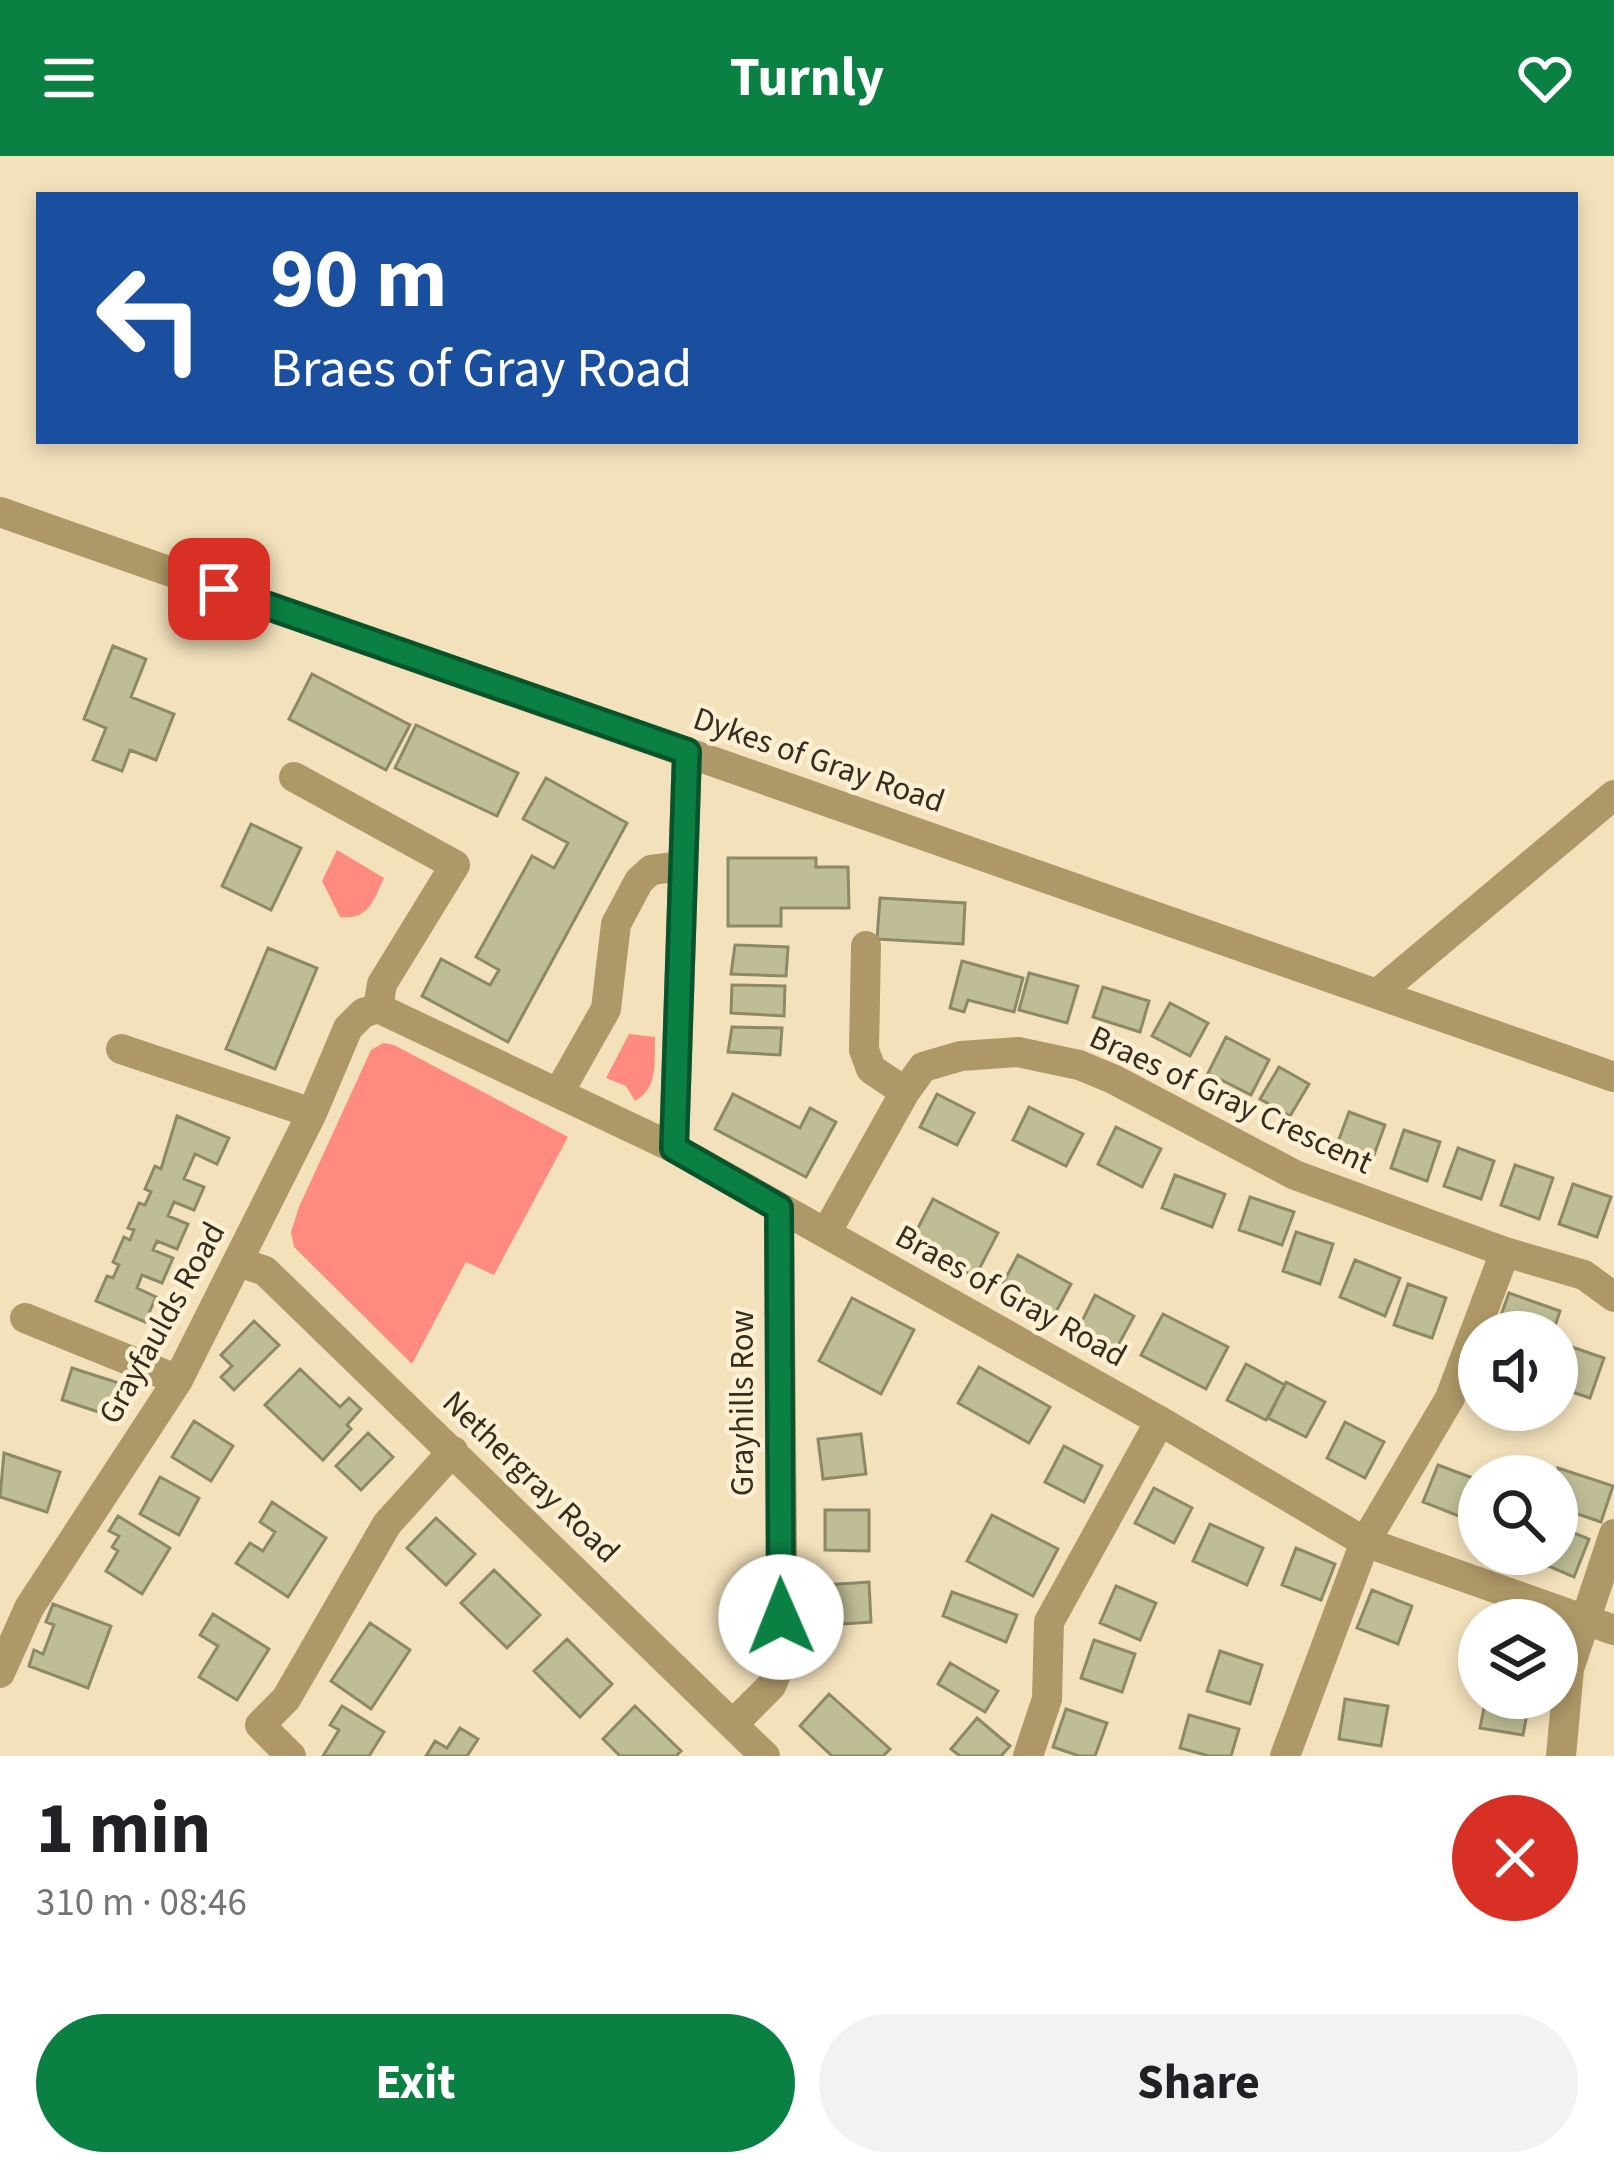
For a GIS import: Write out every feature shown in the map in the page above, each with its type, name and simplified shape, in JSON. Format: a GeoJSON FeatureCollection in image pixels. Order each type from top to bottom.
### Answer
{"type":"FeatureCollection","features":[{"type":"Feature","properties":{"kind":"street","name":"Dykes of Gray Road"},"geometry":{"type":"LineString","coordinates":[[0,512],[1614,1077]]}},
{"type":"Feature","properties":{"kind":"street"},"geometry":{"type":"LineString","coordinates":[[674,1148],[687,752]]}},
{"type":"Feature","properties":{"kind":"street"},"geometry":{"type":"LineString","coordinates":[[294,777],[455,865],[382,984],[378,1008]]}},
{"type":"Feature","properties":{"kind":"street"},"geometry":{"type":"LineString","coordinates":[[1377,994],[1614,795]]}},
{"type":"Feature","properties":{"kind":"street"},"geometry":{"type":"LineString","coordinates":[[560,1092],[606,1009],[616,924],[639,881],[651,870],[682,866]]}},
{"type":"Feature","properties":{"kind":"street"},"geometry":{"type":"LineString","coordinates":[[866,946],[864,1049],[871,1069],[905,1092]]}},
{"type":"Feature","properties":{"kind":"street","name":"Braes of Gray Road"},"geometry":{"type":"LineString","coordinates":[[378,1008],[674,1148],[1160,1420],[1365,1542],[1599,1626]]}},
{"type":"Feature","properties":{"kind":"street","name":"Grayfaulds Road"},"geometry":{"type":"LineString","coordinates":[[0,1673],[29,1608],[178,1381],[312,1113],[348,1028],[363,1013],[378,1008]]}},
{"type":"Feature","properties":{"kind":"street"},"geometry":{"type":"LineString","coordinates":[[122,1048],[312,1113]]}},
{"type":"Feature","properties":{"kind":"street","name":"Braes of Gray Crescent"},"geometry":{"type":"LineString","coordinates":[[826,1233],[923,1067],[961,1056],[1018,1052],[1079,1065],[1156,1099],[1295,1174],[1505,1252],[1583,1275],[1614,1297]]}},
{"type":"Feature","properties":{"kind":"street","name":"Grayhills Row"},"geometry":{"type":"LineString","coordinates":[[734,1723],[771,1686],[782,1658],[779,1208]]}},
{"type":"Feature","properties":{"kind":"street"},"geometry":{"type":"LineString","coordinates":[[1285,1756],[1365,1542],[1450,1399],[1505,1252]]}},
{"type":"Feature","properties":{"kind":"street","name":"Nethergray Road"},"geometry":{"type":"LineString","coordinates":[[239,1262],[265,1271],[765,1756]]}},
{"type":"Feature","properties":{"kind":"street"},"geometry":{"type":"LineString","coordinates":[[25,1318],[178,1381]]}},
{"type":"Feature","properties":{"kind":"street"},"geometry":{"type":"LineString","coordinates":[[1028,1756],[1047,1700],[1049,1622],[1160,1420]]}},
{"type":"Feature","properties":{"kind":"street"},"geometry":{"type":"LineString","coordinates":[[291,1756],[260,1725],[286,1699],[387,1524],[453,1451]]}},
{"type":"Feature","properties":{"kind":"street"},"geometry":{"type":"LineString","coordinates":[[1561,1756],[1564,1699],[1599,1626],[1614,1534]]}},
{"type":"Feature","properties":{"kind":"shaded area"},"geometry":{"type":"Polygon","coordinates":[[[337,850],[384,878],[369,907],[358,915],[340,917],[322,881],[337,850]]]}},
{"type":"Feature","properties":{"kind":"shaded area"},"geometry":{"type":"Polygon","coordinates":[[[629,1034],[655,1037],[652,1081],[635,1101],[626,1086],[606,1078],[629,1034]]]}},
{"type":"Feature","properties":{"kind":"shaded area"},"geometry":{"type":"Polygon","coordinates":[[[383,1043],[568,1137],[494,1275],[466,1262],[412,1364],[294,1247],[291,1232],[371,1050],[383,1043]]]}},
{"type":"Feature","properties":{"kind":"building"},"geometry":{"type":"Polygon","coordinates":[[[113,646],[146,659],[131,697],[174,714],[156,760],[130,750],[122,771],[93,760],[106,728],[84,719],[113,646]]]}},
{"type":"Feature","properties":{"kind":"building"},"geometry":{"type":"Polygon","coordinates":[[[312,674],[410,725],[386,770],[289,719],[312,674]]]}},
{"type":"Feature","properties":{"kind":"building"},"geometry":{"type":"Polygon","coordinates":[[[416,725],[518,773],[497,816],[395,768],[416,725]]]}},
{"type":"Feature","properties":{"kind":"building"},"geometry":{"type":"Polygon","coordinates":[[[546,778],[627,823],[508,1042],[422,996],[441,959],[490,985],[499,970],[476,957],[532,856],[554,868],[568,843],[523,819],[546,778]]]}},
{"type":"Feature","properties":{"kind":"building"},"geometry":{"type":"Polygon","coordinates":[[[251,824],[301,848],[271,910],[222,886],[251,824]]]}},
{"type":"Feature","properties":{"kind":"building"},"geometry":{"type":"Polygon","coordinates":[[[728,858],[816,858],[816,867],[848,867],[849,908],[781,908],[781,926],[728,926],[728,858]]]}},
{"type":"Feature","properties":{"kind":"building"},"geometry":{"type":"Polygon","coordinates":[[[880,898],[965,903],[963,944],[877,939],[880,898]]]}},
{"type":"Feature","properties":{"kind":"building"},"geometry":{"type":"Polygon","coordinates":[[[735,945],[788,947],[786,976],[731,974],[735,945]]]}},
{"type":"Feature","properties":{"kind":"building"},"geometry":{"type":"Polygon","coordinates":[[[268,948],[317,968],[275,1069],[226,1049],[268,948]]]}},
{"type":"Feature","properties":{"kind":"building"},"geometry":{"type":"Polygon","coordinates":[[[962,961],[1023,978],[1014,1012],[968,1000],[964,1012],[950,1008],[962,961]]]}},
{"type":"Feature","properties":{"kind":"building"},"geometry":{"type":"Polygon","coordinates":[[[1029,973],[1078,986],[1067,1023],[1019,1010],[1029,973]]]}},
{"type":"Feature","properties":{"kind":"building"},"geometry":{"type":"Polygon","coordinates":[[[732,985],[785,986],[784,1016],[731,1013],[732,985]]]}},
{"type":"Feature","properties":{"kind":"building"},"geometry":{"type":"Polygon","coordinates":[[[1103,987],[1149,1001],[1140,1032],[1093,1017],[1103,987]]]}},
{"type":"Feature","properties":{"kind":"building"},"geometry":{"type":"Polygon","coordinates":[[[1170,1003],[1208,1023],[1190,1056],[1152,1036],[1170,1003]]]}},
{"type":"Feature","properties":{"kind":"building"},"geometry":{"type":"Polygon","coordinates":[[[732,1027],[782,1028],[780,1055],[728,1052],[732,1027]]]}},
{"type":"Feature","properties":{"kind":"building"},"geometry":{"type":"Polygon","coordinates":[[[1226,1037],[1269,1060],[1251,1095],[1208,1073],[1226,1037]]]}},
{"type":"Feature","properties":{"kind":"building"},"geometry":{"type":"Polygon","coordinates":[[[1279,1067],[1309,1084],[1290,1116],[1260,1099],[1279,1067]]]}},
{"type":"Feature","properties":{"kind":"building"},"geometry":{"type":"Polygon","coordinates":[[[733,1094],[800,1128],[810,1108],[836,1122],[806,1177],[715,1129],[733,1094]]]}},
{"type":"Feature","properties":{"kind":"building"},"geometry":{"type":"Polygon","coordinates":[[[937,1094],[974,1113],[957,1145],[920,1127],[937,1094]]]}},
{"type":"Feature","properties":{"kind":"building"},"geometry":{"type":"Polygon","coordinates":[[[1029,1107],[1083,1134],[1066,1166],[1013,1140],[1029,1107]]]}},
{"type":"Feature","properties":{"kind":"building"},"geometry":{"type":"Polygon","coordinates":[[[1349,1112],[1385,1125],[1371,1163],[1335,1150],[1349,1112]]]}},
{"type":"Feature","properties":{"kind":"building"},"geometry":{"type":"Polygon","coordinates":[[[177,1116],[229,1138],[217,1164],[195,1154],[184,1179],[204,1187],[194,1210],[174,1202],[168,1216],[188,1224],[177,1249],[157,1241],[153,1250],[173,1258],[162,1283],[142,1275],[137,1288],[156,1297],[145,1322],[96,1301],[107,1276],[113,1278],[119,1265],[113,1262],[124,1237],[130,1240],[134,1230],[128,1228],[139,1203],[145,1205],[151,1192],[145,1189],[155,1166],[161,1169],[177,1116]]]}},
{"type":"Feature","properties":{"kind":"building"},"geometry":{"type":"Polygon","coordinates":[[[1116,1127],[1161,1149],[1142,1187],[1098,1164],[1116,1127]]]}},
{"type":"Feature","properties":{"kind":"building"},"geometry":{"type":"Polygon","coordinates":[[[1404,1130],[1440,1142],[1427,1181],[1391,1168],[1404,1130]]]}},
{"type":"Feature","properties":{"kind":"building"},"geometry":{"type":"Polygon","coordinates":[[[1458,1148],[1494,1161],[1481,1199],[1444,1186],[1458,1148]]]}},
{"type":"Feature","properties":{"kind":"building"},"geometry":{"type":"Polygon","coordinates":[[[1515,1165],[1553,1178],[1539,1219],[1501,1205],[1515,1165]]]}},
{"type":"Feature","properties":{"kind":"building"},"geometry":{"type":"Polygon","coordinates":[[[1175,1175],[1225,1194],[1212,1227],[1162,1208],[1175,1175]]]}},
{"type":"Feature","properties":{"kind":"building"},"geometry":{"type":"Polygon","coordinates":[[[1573,1184],[1611,1197],[1597,1237],[1559,1224],[1573,1184]]]}},
{"type":"Feature","properties":{"kind":"building"},"geometry":{"type":"Polygon","coordinates":[[[1250,1197],[1294,1212],[1282,1245],[1239,1230],[1250,1197]]]}},
{"type":"Feature","properties":{"kind":"building"},"geometry":{"type":"Polygon","coordinates":[[[933,1199],[998,1233],[975,1277],[910,1243],[933,1199]]]}},
{"type":"Feature","properties":{"kind":"building"},"geometry":{"type":"Polygon","coordinates":[[[1296,1232],[1333,1244],[1320,1284],[1283,1271],[1296,1232]]]}},
{"type":"Feature","properties":{"kind":"building"},"geometry":{"type":"Polygon","coordinates":[[[1018,1255],[1071,1284],[1052,1319],[999,1291],[1018,1255]]]}},
{"type":"Feature","properties":{"kind":"building"},"geometry":{"type":"Polygon","coordinates":[[[1355,1260],[1400,1278],[1385,1316],[1340,1297],[1355,1260]]]}},
{"type":"Feature","properties":{"kind":"building"},"geometry":{"type":"Polygon","coordinates":[[[1408,1284],[1446,1298],[1432,1338],[1394,1325],[1408,1284]]]}},
{"type":"Feature","properties":{"kind":"building"},"geometry":{"type":"Polygon","coordinates":[[[1509,1293],[1560,1311],[1502,1311],[1509,1293]]]}},
{"type":"Feature","properties":{"kind":"building"},"geometry":{"type":"Polygon","coordinates":[[[1095,1295],[1134,1316],[1115,1351],[1077,1331],[1095,1295]]]}},
{"type":"Feature","properties":{"kind":"building"},"geometry":{"type":"Polygon","coordinates":[[[852,1298],[914,1330],[881,1394],[819,1361],[852,1298]]]}},
{"type":"Feature","properties":{"kind":"building"},"geometry":{"type":"Polygon","coordinates":[[[1163,1314],[1228,1347],[1206,1389],[1141,1355],[1163,1314]]]}},
{"type":"Feature","properties":{"kind":"building"},"geometry":{"type":"Polygon","coordinates":[[[254,1321],[279,1345],[234,1390],[221,1377],[232,1366],[221,1355],[254,1321]]]}},
{"type":"Feature","properties":{"kind":"building"},"geometry":{"type":"Polygon","coordinates":[[[1578,1349],[1604,1358],[1590,1398],[1578,1394],[1578,1349]]]}},
{"type":"Feature","properties":{"kind":"building"},"geometry":{"type":"Polygon","coordinates":[[[1246,1364],[1285,1385],[1266,1420],[1227,1400],[1246,1364]]]}},
{"type":"Feature","properties":{"kind":"building"},"geometry":{"type":"Polygon","coordinates":[[[979,1367],[1050,1407],[1029,1443],[958,1403],[979,1367]]]}},
{"type":"Feature","properties":{"kind":"building"},"geometry":{"type":"Polygon","coordinates":[[[72,1368],[122,1384],[111,1416],[62,1400],[72,1368]]]}},
{"type":"Feature","properties":{"kind":"building"},"geometry":{"type":"Polygon","coordinates":[[[300,1369],[340,1407],[349,1398],[361,1409],[347,1425],[351,1429],[323,1460],[265,1405],[300,1369]]]}},
{"type":"Feature","properties":{"kind":"building"},"geometry":{"type":"Polygon","coordinates":[[[1286,1382],[1325,1402],[1306,1437],[1268,1418],[1286,1382]]]}},
{"type":"Feature","properties":{"kind":"building"},"geometry":{"type":"Polygon","coordinates":[[[194,1421],[233,1446],[211,1481],[172,1457],[194,1421]]]}},
{"type":"Feature","properties":{"kind":"building"},"geometry":{"type":"Polygon","coordinates":[[[1345,1422],[1384,1442],[1365,1478],[1327,1458],[1345,1422]]]}},
{"type":"Feature","properties":{"kind":"building"},"geometry":{"type":"Polygon","coordinates":[[[368,1433],[393,1457],[361,1490],[336,1466],[368,1433]]]}},
{"type":"Feature","properties":{"kind":"building"},"geometry":{"type":"Polygon","coordinates":[[[861,1434],[866,1474],[823,1479],[818,1439],[861,1434]]]}},
{"type":"Feature","properties":{"kind":"building"},"geometry":{"type":"Polygon","coordinates":[[[1064,1446],[1102,1466],[1084,1502],[1045,1482],[1064,1446]]]}},
{"type":"Feature","properties":{"kind":"building"},"geometry":{"type":"Polygon","coordinates":[[[4,1453],[60,1472],[47,1512],[0,1497],[4,1453]]]}},
{"type":"Feature","properties":{"kind":"building"},"geometry":{"type":"Polygon","coordinates":[[[1438,1465],[1458,1472],[1458,1516],[1423,1502],[1438,1465]]]}},
{"type":"Feature","properties":{"kind":"building"},"geometry":{"type":"Polygon","coordinates":[[[1578,1475],[1613,1486],[1601,1522],[1578,1514],[1578,1475]]]}},
{"type":"Feature","properties":{"kind":"building"},"geometry":{"type":"Polygon","coordinates":[[[160,1477],[199,1498],[179,1535],[140,1514],[160,1477]]]}},
{"type":"Feature","properties":{"kind":"building"},"geometry":{"type":"Polygon","coordinates":[[[1154,1488],[1192,1508],[1174,1543],[1135,1523],[1154,1488]]]}},
{"type":"Feature","properties":{"kind":"building"},"geometry":{"type":"Polygon","coordinates":[[[272,1502],[326,1538],[288,1597],[236,1563],[250,1543],[263,1551],[275,1532],[260,1522],[272,1502]]]}},
{"type":"Feature","properties":{"kind":"building"},"geometry":{"type":"Polygon","coordinates":[[[825,1510],[869,1510],[869,1551],[825,1550],[825,1510]]]}},
{"type":"Feature","properties":{"kind":"building"},"geometry":{"type":"Polygon","coordinates":[[[992,1515],[1058,1549],[1033,1596],[967,1561],[992,1515]]]}},
{"type":"Feature","properties":{"kind":"building"},"geometry":{"type":"Polygon","coordinates":[[[118,1516],[170,1548],[142,1594],[106,1571],[118,1551],[112,1547],[119,1536],[109,1531],[118,1516]]]}},
{"type":"Feature","properties":{"kind":"building"},"geometry":{"type":"Polygon","coordinates":[[[436,1518],[475,1554],[446,1585],[407,1548],[436,1518]]]}},
{"type":"Feature","properties":{"kind":"building"},"geometry":{"type":"Polygon","coordinates":[[[1210,1524],[1263,1548],[1247,1585],[1193,1561],[1210,1524]]]}},
{"type":"Feature","properties":{"kind":"building"},"geometry":{"type":"Polygon","coordinates":[[[1578,1535],[1589,1539],[1578,1567],[1578,1535]]]}},
{"type":"Feature","properties":{"kind":"building"},"geometry":{"type":"Polygon","coordinates":[[[1296,1548],[1335,1564],[1321,1600],[1282,1585],[1296,1548]]]}},
{"type":"Feature","properties":{"kind":"building"},"geometry":{"type":"Polygon","coordinates":[[[494,1570],[540,1615],[507,1648],[461,1603],[494,1570]]]}},
{"type":"Feature","properties":{"kind":"building"},"geometry":{"type":"Polygon","coordinates":[[[869,1582],[871,1622],[828,1625],[825,1585],[869,1582]]]}},
{"type":"Feature","properties":{"kind":"building"},"geometry":{"type":"Polygon","coordinates":[[[1116,1586],[1156,1603],[1140,1640],[1100,1623],[1116,1586]]]}},
{"type":"Feature","properties":{"kind":"building"},"geometry":{"type":"Polygon","coordinates":[[[1372,1590],[1412,1606],[1398,1644],[1357,1628],[1372,1590]]]}},
{"type":"Feature","properties":{"kind":"building"},"geometry":{"type":"Polygon","coordinates":[[[952,1592],[1017,1615],[1006,1642],[943,1616],[952,1592]]]}},
{"type":"Feature","properties":{"kind":"building"},"geometry":{"type":"Polygon","coordinates":[[[53,1604],[111,1626],[88,1688],[29,1666],[34,1650],[43,1654],[54,1625],[46,1622],[53,1604]]]}},
{"type":"Feature","properties":{"kind":"building"},"geometry":{"type":"Polygon","coordinates":[[[213,1614],[269,1649],[237,1700],[199,1677],[218,1646],[200,1635],[213,1614]]]}},
{"type":"Feature","properties":{"kind":"building"},"geometry":{"type":"Polygon","coordinates":[[[370,1623],[410,1650],[371,1709],[331,1681],[370,1623]]]}},
{"type":"Feature","properties":{"kind":"building"},"geometry":{"type":"Polygon","coordinates":[[[567,1639],[612,1684],[580,1717],[534,1671],[567,1639]]]}},
{"type":"Feature","properties":{"kind":"building"},"geometry":{"type":"Polygon","coordinates":[[[1094,1640],[1135,1654],[1122,1692],[1081,1678],[1094,1640]]]}},
{"type":"Feature","properties":{"kind":"building"},"geometry":{"type":"Polygon","coordinates":[[[1220,1651],[1262,1665],[1250,1704],[1207,1691],[1220,1651]]]}},
{"type":"Feature","properties":{"kind":"building"},"geometry":{"type":"Polygon","coordinates":[[[950,1663],[998,1691],[985,1712],[938,1684],[950,1663]]]}},
{"type":"Feature","properties":{"kind":"building"},"geometry":{"type":"Polygon","coordinates":[[[829,1694],[890,1749],[883,1756],[832,1756],[800,1726],[829,1694]]]}},
{"type":"Feature","properties":{"kind":"building"},"geometry":{"type":"Polygon","coordinates":[[[1345,1699],[1388,1706],[1381,1746],[1339,1739],[1345,1699]]]}},
{"type":"Feature","properties":{"kind":"building"},"geometry":{"type":"Polygon","coordinates":[[[342,1706],[384,1732],[369,1756],[323,1756],[339,1730],[330,1725],[342,1706]]]}},
{"type":"Feature","properties":{"kind":"building"},"geometry":{"type":"Polygon","coordinates":[[[635,1706],[681,1751],[676,1756],[620,1756],[603,1739],[635,1706]]]}},
{"type":"Feature","properties":{"kind":"building"},"geometry":{"type":"Polygon","coordinates":[[[1066,1709],[1107,1723],[1095,1756],[1053,1747],[1066,1709]]]}},
{"type":"Feature","properties":{"kind":"building"},"geometry":{"type":"Polygon","coordinates":[[[1189,1715],[1239,1729],[1231,1756],[1180,1748],[1189,1715]]]}},
{"type":"Feature","properties":{"kind":"building"},"geometry":{"type":"Polygon","coordinates":[[[977,1718],[1010,1746],[1001,1756],[960,1756],[951,1749],[977,1718]]]}},
{"type":"Feature","properties":{"kind":"building"},"geometry":{"type":"Polygon","coordinates":[[[1482,1719],[1526,1719],[1523,1735],[1480,1728],[1482,1719]]]}},
{"type":"Feature","properties":{"kind":"building"},"geometry":{"type":"Polygon","coordinates":[[[460,1728],[478,1739],[467,1756],[426,1756],[435,1741],[447,1748],[460,1728]]]}},
{"type":"Feature","properties":{"kind":"route"},"geometry":{"type":"LineString","coordinates":[[219,589],[687,752],[674,1148],[779,1208],[781,1617]]}}]}
